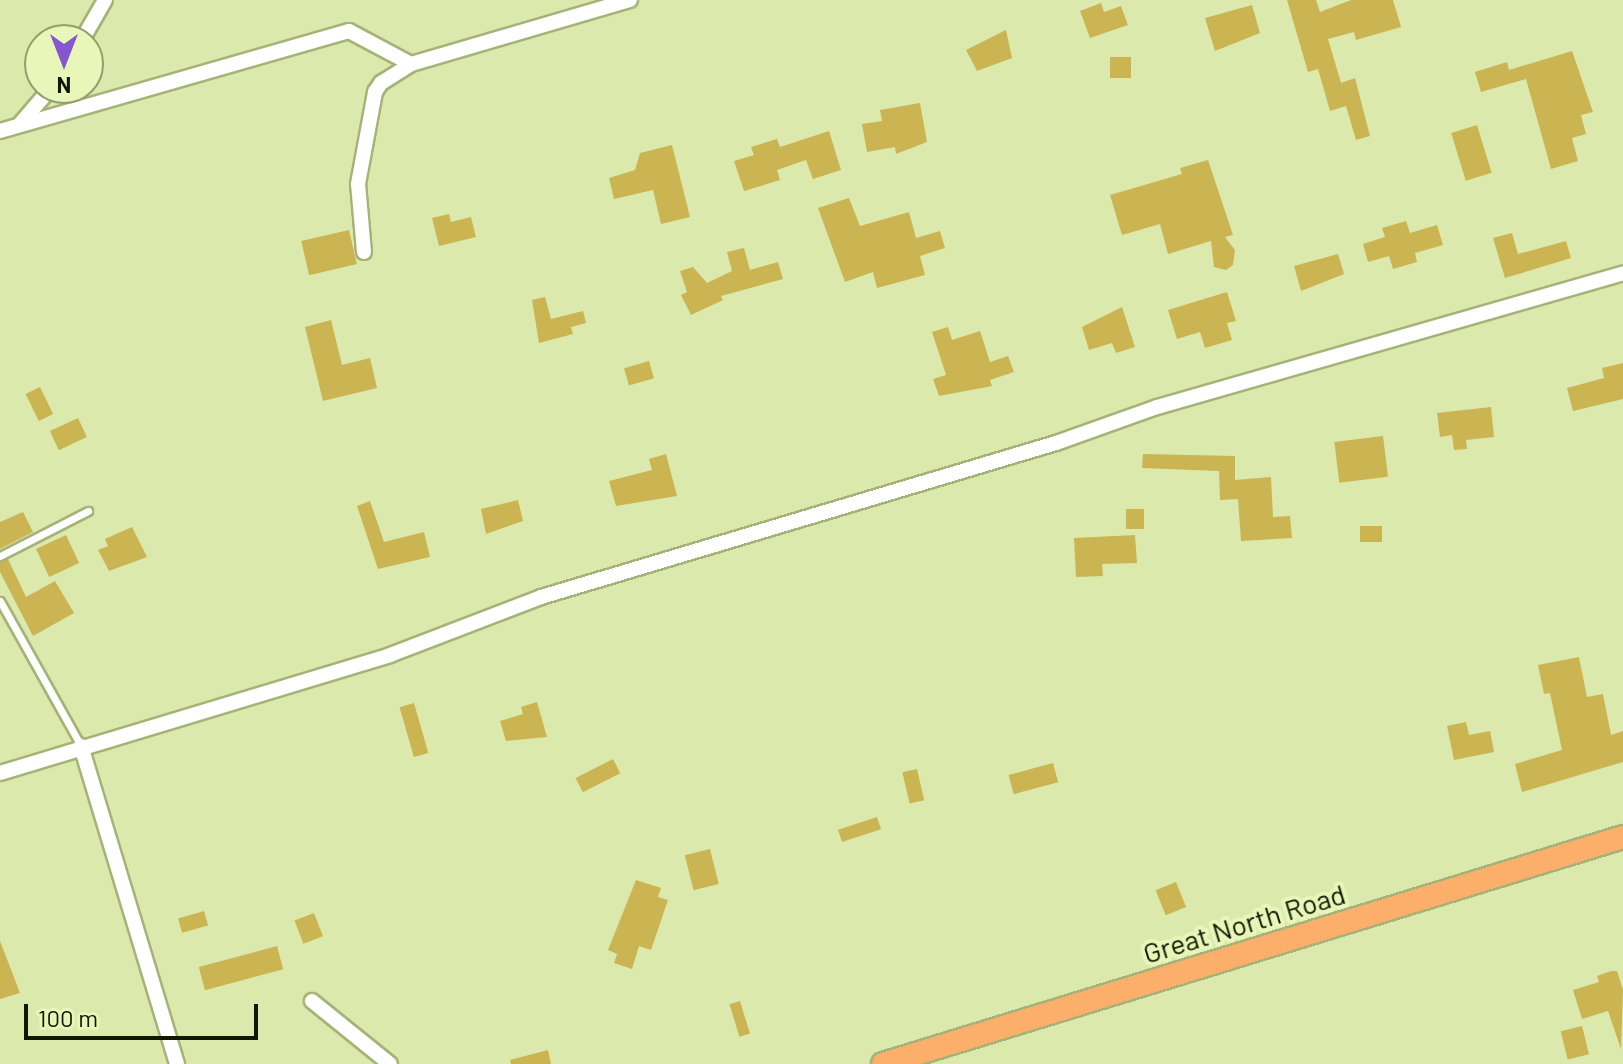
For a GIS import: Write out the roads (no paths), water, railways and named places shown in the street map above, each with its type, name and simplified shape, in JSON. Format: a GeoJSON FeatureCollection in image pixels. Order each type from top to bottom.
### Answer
{"type":"FeatureCollection","features":[{"type":"Feature","properties":{"kind":"highway","name":"Great North Road"},"geometry":{"type":"LineString","coordinates":[[883,1064],[1623,837]]}},
{"type":"Feature","properties":{"kind":"street"},"geometry":{"type":"LineString","coordinates":[[91,24],[105,0]]}},
{"type":"Feature","properties":{"kind":"street"},"geometry":{"type":"LineString","coordinates":[[364,252],[358,184],[375,92],[411,64],[630,0]]}},
{"type":"Feature","properties":{"kind":"street"},"geometry":{"type":"LineString","coordinates":[[0,131],[349,31],[411,64]]}},
{"type":"Feature","properties":{"kind":"street"},"geometry":{"type":"LineString","coordinates":[[19,125],[37,104]]}},
{"type":"Feature","properties":{"kind":"street"},"geometry":{"type":"LineString","coordinates":[[0,773],[390,655],[541,597],[1056,443],[1157,407],[1623,273]]}},
{"type":"Feature","properties":{"kind":"street"},"geometry":{"type":"LineString","coordinates":[[81,746],[177,1064]]}},
{"type":"Feature","properties":{"kind":"street"},"geometry":{"type":"LineString","coordinates":[[312,1001],[390,1064]]}},
{"type":"Feature","properties":{"kind":"lane"},"geometry":{"type":"LineString","coordinates":[[0,556],[88,511]]}},
{"type":"Feature","properties":{"kind":"lane"},"geometry":{"type":"LineString","coordinates":[[0,601],[81,746]]}}]}
